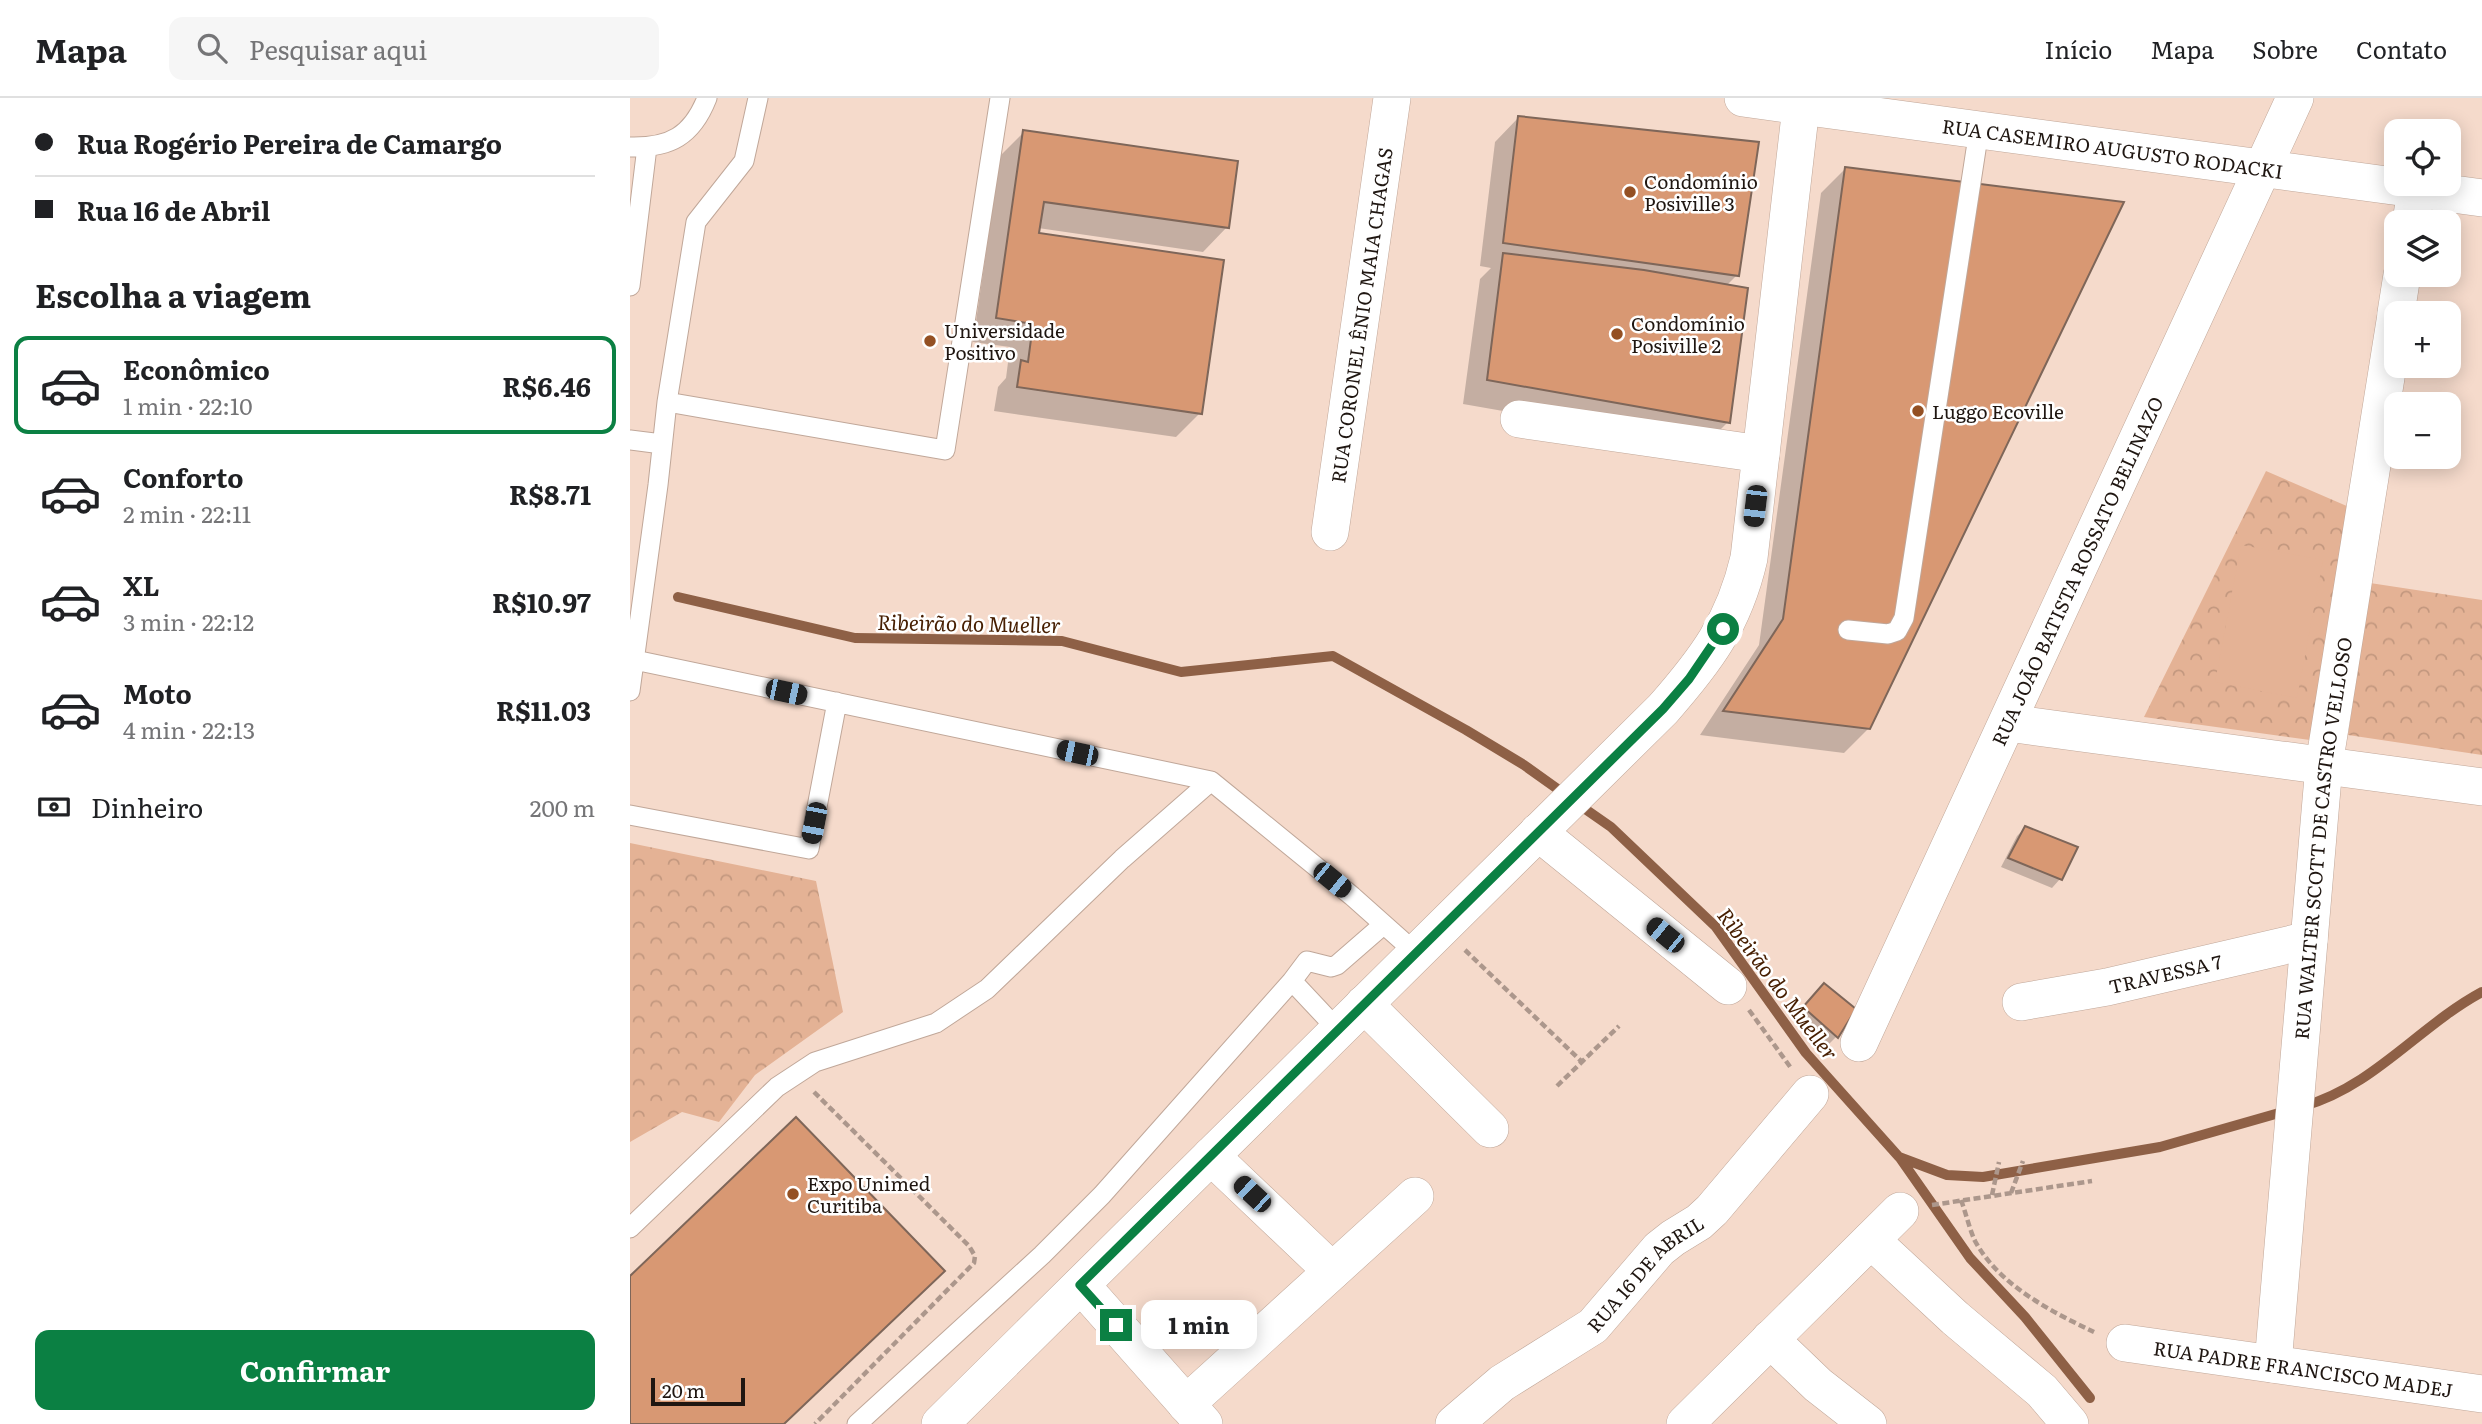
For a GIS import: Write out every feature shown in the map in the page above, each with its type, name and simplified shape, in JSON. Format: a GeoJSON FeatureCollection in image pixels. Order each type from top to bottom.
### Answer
{"type":"FeatureCollection","features":[{"type":"Feature","properties":{"kind":"street","name":"RUA CORONEL ÊNIO MAIA CHAGAS"},"geometry":{"type":"LineString","coordinates":[[1330,532],[1392,98]]}},
{"type":"Feature","properties":{"kind":"street","name":"RUA CASEMIRO AUGUSTO RODACKI"},"geometry":{"type":"LineString","coordinates":[[1743,98],[1801,102],[1979,130],[2262,169],[2413,206],[2482,198]]}},
{"type":"Feature","properties":{"kind":"street","name":"RUA JOÃO BATISTA ROSSATO BELINAZO"},"geometry":{"type":"LineString","coordinates":[[1859,1043],[2295,98]]}},
{"type":"Feature","properties":{"kind":"street"},"geometry":{"type":"LineString","coordinates":[[940,1424],[1663,709],[1714,645],[1732,614],[1749,558],[1801,102]]}},
{"type":"Feature","properties":{"kind":"street","name":"RUA WALTER SCOTT DE CASTRO VELLOSO"},"geometry":{"type":"LineString","coordinates":[[2273,1364],[2324,765],[2386,378]]}},
{"type":"Feature","properties":{"kind":"street"},"geometry":{"type":"LineString","coordinates":[[1519,419],[1761,454]]}},
{"type":"Feature","properties":{"kind":"street"},"geometry":{"type":"LineString","coordinates":[[2007,723],[2482,786]]}},
{"type":"Feature","properties":{"kind":"street"},"geometry":{"type":"LineString","coordinates":[[1543,827],[1728,986]]}},
{"type":"Feature","properties":{"kind":"street","name":"TRAVESSA 7"},"geometry":{"type":"LineString","coordinates":[[2021,1002],[2120,984],[2309,940]]}},
{"type":"Feature","properties":{"kind":"street"},"geometry":{"type":"LineString","coordinates":[[1364,1004],[1490,1129]]}},
{"type":"Feature","properties":{"kind":"street","name":"RUA 16 DE ABRIL"},"geometry":{"type":"LineString","coordinates":[[1454,1424],[1502,1383],[1593,1326],[1659,1249],[1712,1210],[1810,1094]]}},
{"type":"Feature","properties":{"kind":"street"},"geometry":{"type":"LineString","coordinates":[[1211,1156],[1332,1271]]}},
{"type":"Feature","properties":{"kind":"street"},"geometry":{"type":"LineString","coordinates":[[1080,1285],[1195,1414],[1332,1271],[1415,1196]]}},
{"type":"Feature","properties":{"kind":"street"},"geometry":{"type":"LineString","coordinates":[[1685,1424],[1900,1211]]}},
{"type":"Feature","properties":{"kind":"street"},"geometry":{"type":"LineString","coordinates":[[1871,1240],[1955,1318],[2042,1391],[2070,1424]]}},
{"type":"Feature","properties":{"kind":"street"},"geometry":{"type":"LineString","coordinates":[[1770,1339],[1853,1420]]}},
{"type":"Feature","properties":{"kind":"street","name":"RUA PADRE FRANCISCO MADEJ"},"geometry":{"type":"LineString","coordinates":[[2125,1343],[2482,1394]]}},
{"type":"Feature","properties":{"kind":"lane"},"geometry":{"type":"LineString","coordinates":[[630,286],[639,147],[668,143],[686,132],[700,116],[707,98]]}},
{"type":"Feature","properties":{"kind":"lane"},"geometry":{"type":"LineString","coordinates":[[630,691],[667,402],[696,222],[744,161],[758,98]]}},
{"type":"Feature","properties":{"kind":"lane"},"geometry":{"type":"LineString","coordinates":[[667,402],[945,450],[1000,98]]}},
{"type":"Feature","properties":{"kind":"lane"},"geometry":{"type":"LineString","coordinates":[[1848,630],[1888,635],[1897,631],[1904,618],[1979,130]]}},
{"type":"Feature","properties":{"kind":"lane"},"geometry":{"type":"LineString","coordinates":[[630,440],[662,444]]}},
{"type":"Feature","properties":{"kind":"lane"},"geometry":{"type":"LineString","coordinates":[[633,659],[1211,781],[1352,896],[1416,953]]}},
{"type":"Feature","properties":{"kind":"lane"},"geometry":{"type":"LineString","coordinates":[[630,815],[809,849],[837,702]]}},
{"type":"Feature","properties":{"kind":"lane"},"geometry":{"type":"LineString","coordinates":[[630,1228],[777,1087],[796,1074],[815,1062],[936,1023],[987,989],[1122,859],[1211,781]]}},
{"type":"Feature","properties":{"kind":"lane"},"geometry":{"type":"LineString","coordinates":[[857,1424],[1042,1255],[1102,1195],[1307,961],[1331,967],[1336,965],[1383,925]]}},
{"type":"Feature","properties":{"kind":"lane"},"geometry":{"type":"LineString","coordinates":[[1292,981],[1338,1030]]}},
{"type":"Feature","properties":{"kind":"path"},"geometry":{"type":"LineString","coordinates":[[1441,928],[1582,1062]]}},
{"type":"Feature","properties":{"kind":"path"},"geometry":{"type":"LineString","coordinates":[[1728,986],[1746,1005],[1810,1094]]}},
{"type":"Feature","properties":{"kind":"path"},"geometry":{"type":"LineString","coordinates":[[1557,1086],[1619,1026]]}},
{"type":"Feature","properties":{"kind":"path"},"geometry":{"type":"LineString","coordinates":[[796,1074],[969,1246],[975,1256],[974,1263],[815,1424]]}},
{"type":"Feature","properties":{"kind":"path"},"geometry":{"type":"LineString","coordinates":[[2011,1193],[2023,1161]]}},
{"type":"Feature","properties":{"kind":"path"},"geometry":{"type":"LineString","coordinates":[[1992,1195],[1999,1162]]}},
{"type":"Feature","properties":{"kind":"path"},"geometry":{"type":"LineString","coordinates":[[2092,1181],[1961,1200],[1974,1238],[1999,1272],[2035,1300],[2064,1317],[2125,1343]]}},
{"type":"Feature","properties":{"kind":"green space"},"geometry":{"type":"Polygon","coordinates":[[[2266,471],[2349,507],[2310,740],[2144,717],[2266,471]]]}},
{"type":"Feature","properties":{"kind":"green space"},"geometry":{"type":"Polygon","coordinates":[[[2241,545],[2323,560],[2297,698],[2215,682],[2241,545]]]}},
{"type":"Feature","properties":{"kind":"green space"},"geometry":{"type":"Polygon","coordinates":[[[2370,583],[2482,600],[2482,755],[2348,735],[2370,583]]]}},
{"type":"Feature","properties":{"kind":"green space"},"geometry":{"type":"Polygon","coordinates":[[[630,843],[816,881],[843,1012],[755,1075],[719,1122],[682,1112],[630,1142],[630,843]]]}},
{"type":"Feature","properties":{"kind":"building","name":"Condomínio Posiville 3"},"geometry":{"type":"Polygon","coordinates":[[[1518,116],[1759,142],[1739,276],[1503,243],[1518,116]]]}},
{"type":"Feature","properties":{"kind":"building"},"geometry":{"type":"Polygon","coordinates":[[[1023,130],[1238,161],[1229,228],[1044,202],[1039,233],[1224,260],[1202,414],[1017,387],[1021,360],[1028,362],[1033,324],[996,318],[1023,130]]]}},
{"type":"Feature","properties":{"kind":"building","name":"Luggo Ecoville"},"geometry":{"type":"Polygon","coordinates":[[[1845,167],[2124,202],[1870,729],[1723,711],[1783,619],[1845,167]]]}},
{"type":"Feature","properties":{"kind":"building","name":"Condomínio Posiville 2"},"geometry":{"type":"Polygon","coordinates":[[[1503,253],[1644,270],[1748,288],[1730,423],[1487,380],[1503,253]]]}},
{"type":"Feature","properties":{"kind":"building"},"geometry":{"type":"Polygon","coordinates":[[[2025,826],[2078,847],[2062,880],[2008,858],[2025,826]]]}},
{"type":"Feature","properties":{"kind":"building"},"geometry":{"type":"Polygon","coordinates":[[[1824,983],[1856,1009],[1838,1038],[1803,1007],[1824,983]]]}},
{"type":"Feature","properties":{"kind":"building","name":"Expo Unimed Curitiba"},"geometry":{"type":"Polygon","coordinates":[[[796,1117],[945,1271],[784,1424],[630,1424],[630,1276],[796,1117]]]}},
{"type":"Feature","properties":{"kind":"waterway","name":"Ribeirão do Mueller"},"geometry":{"type":"LineString","coordinates":[[678,597],[855,638],[1062,641],[1181,672],[1333,656],[1466,730],[1524,765],[1566,795]]}},
{"type":"Feature","properties":{"kind":"waterway","name":"Ribeirão do Mueller"},"geometry":{"type":"LineString","coordinates":[[1578,804],[1611,827],[1716,927],[1806,1053],[1899,1157],[1947,1175],[1983,1177],[2160,1147],[2286,1111]]}},
{"type":"Feature","properties":{"kind":"waterway","name":"Ribeirão do Mueller"},"geometry":{"type":"LineString","coordinates":[[2304,1106],[2352,1085],[2437,1021],[2482,992]]}},
{"type":"Feature","properties":{"kind":"waterway"},"geometry":{"type":"LineString","coordinates":[[1900,1158],[1970,1258],[2025,1317],[2090,1398]]}},
{"type":"Feature","properties":{"kind":"place","name":"Condomínio Posiville 3"},"geometry":{"type":"Point","coordinates":[1630,192]}},
{"type":"Feature","properties":{"kind":"place","name":"Condomínio Posiville 2"},"geometry":{"type":"Point","coordinates":[1617,334]}},
{"type":"Feature","properties":{"kind":"place","name":"Universidade Positivo"},"geometry":{"type":"Point","coordinates":[930,341]}},
{"type":"Feature","properties":{"kind":"place","name":"Luggo Ecoville"},"geometry":{"type":"Point","coordinates":[1918,411]}},
{"type":"Feature","properties":{"kind":"place","name":"Expo Unimed Curitiba"},"geometry":{"type":"Point","coordinates":[793,1194]}},
{"type":"Feature","properties":{"kind":"route"},"geometry":{"type":"LineString","coordinates":[[1116,1325],[1080,1285],[1663,709],[1689,679],[1723,629]]}}]}
